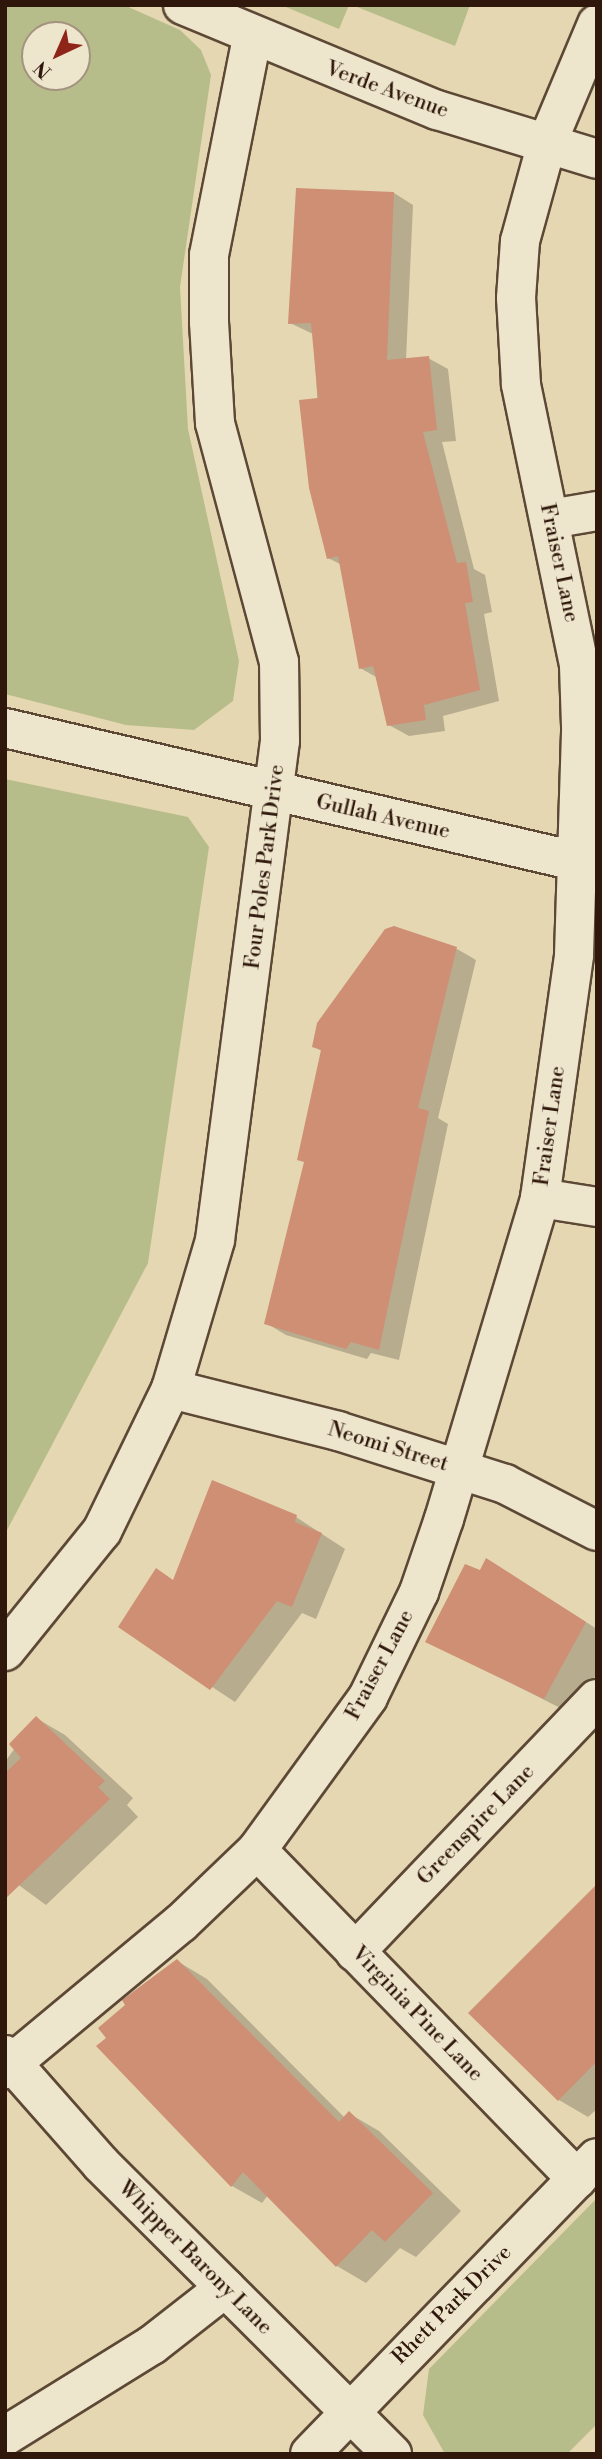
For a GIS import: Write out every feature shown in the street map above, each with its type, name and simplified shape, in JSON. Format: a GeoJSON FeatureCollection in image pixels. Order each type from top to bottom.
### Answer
{"type":"FeatureCollection","features":[{"type":"Feature","properties":{"kind":"street","name":"Verde Avenue"},"geometry":{"type":"LineString","coordinates":[[183,5],[252,38],[436,110],[597,159]]}},
{"type":"Feature","properties":{"kind":"street","name":"Fraiser Lane"},"geometry":{"type":"LineString","coordinates":[[8,2063],[181,1923],[257,1850],[368,1697],[419,1591],[461,1470],[540,1198],[587,864],[579,665],[521,384],[516,298],[520,241],[547,143],[597,24]]}},
{"type":"Feature","properties":{"kind":"street","name":"Four Poles Park Drive"},"geometry":{"type":"LineString","coordinates":[[5,1651],[102,1531],[171,1389],[215,1240],[278,792],[279,662],[215,423],[209,322],[209,255],[252,38]]}},
{"type":"Feature","properties":{"kind":"street"},"geometry":{"type":"LineString","coordinates":[[550,519],[597,511]]}},
{"type":"Feature","properties":{"kind":"street","name":"Gullah Avenue"},"geometry":{"type":"LineString","coordinates":[[5,728],[587,864]]}},
{"type":"Feature","properties":{"kind":"street"},"geometry":{"type":"LineString","coordinates":[[540,1198],[597,1207]]}},
{"type":"Feature","properties":{"kind":"street","name":"Neomi Street"},"geometry":{"type":"LineString","coordinates":[[171,1389],[505,1484],[597,1531]]}},
{"type":"Feature","properties":{"kind":"street","name":"Greenspire Lane"},"geometry":{"type":"LineString","coordinates":[[355,1952],[597,1699]]}},
{"type":"Feature","properties":{"kind":"street","name":"Virginia Pine Lane"},"geometry":{"type":"LineString","coordinates":[[257,1850],[355,1952],[587,2169]]}},
{"type":"Feature","properties":{"kind":"street","name":"Whipper Barony Lane"},"geometry":{"type":"LineString","coordinates":[[8,2063],[101,2164],[392,2454]]}},
{"type":"Feature","properties":{"kind":"street","name":"Rhett Park Drive"},"geometry":{"type":"LineString","coordinates":[[310,2454],[348,2410],[587,2169]]}},
{"type":"Feature","properties":{"kind":"street"},"geometry":{"type":"LineString","coordinates":[[5,2436],[152,2345],[225,2288]]}},
{"type":"Feature","properties":{"kind":"green space"},"geometry":{"type":"Polygon","coordinates":[[[5,5],[124,5],[180,30],[201,50],[211,75],[180,287],[188,429],[239,661],[233,701],[194,730],[126,725],[5,694],[5,5]]]}},
{"type":"Feature","properties":{"kind":"green space"},"geometry":{"type":"Polygon","coordinates":[[[281,5],[349,5],[339,29],[281,5]]]}},
{"type":"Feature","properties":{"kind":"green space"},"geometry":{"type":"Polygon","coordinates":[[[352,5],[470,5],[455,46],[352,5]]]}},
{"type":"Feature","properties":{"kind":"green space"},"geometry":{"type":"Polygon","coordinates":[[[5,779],[188,817],[209,847],[148,1263],[5,1534],[5,779]]]}},
{"type":"Feature","properties":{"kind":"green space"},"geometry":{"type":"Polygon","coordinates":[[[597,2198],[597,2424],[567,2454],[445,2454],[423,2415],[429,2369],[597,2198]]]}},
{"type":"Feature","properties":{"kind":"building"},"geometry":{"type":"Polygon","coordinates":[[[296,188],[394,192],[387,360],[429,356],[437,430],[423,432],[457,563],[466,562],[473,602],[465,603],[480,690],[424,705],[426,720],[387,726],[373,666],[359,669],[338,556],[327,559],[309,488],[299,400],[318,398],[311,323],[288,324],[296,188]]]}},
{"type":"Feature","properties":{"kind":"building"},"geometry":{"type":"Polygon","coordinates":[[[394,926],[457,947],[418,1108],[429,1111],[379,1350],[351,1342],[346,1349],[264,1324],[304,1162],[297,1160],[321,1050],[312,1047],[317,1023],[385,929],[394,926]]]}},
{"type":"Feature","properties":{"kind":"building"},"geometry":{"type":"Polygon","coordinates":[[[212,1480],[297,1515],[295,1522],[322,1533],[292,1607],[277,1601],[210,1690],[118,1627],[156,1568],[173,1580],[212,1480]]]}},
{"type":"Feature","properties":{"kind":"building"},"geometry":{"type":"Polygon","coordinates":[[[486,1558],[586,1622],[544,1699],[425,1642],[465,1564],[480,1570],[486,1558]]]}},
{"type":"Feature","properties":{"kind":"building"},"geometry":{"type":"Polygon","coordinates":[[[36,1716],[105,1781],[98,1787],[110,1799],[5,1899],[5,1773],[21,1758],[9,1744],[36,1716]]]}},
{"type":"Feature","properties":{"kind":"building"},"geometry":{"type":"Polygon","coordinates":[[[597,1884],[597,2061],[558,2101],[468,2013],[597,1884]]]}},
{"type":"Feature","properties":{"kind":"building"},"geometry":{"type":"Polygon","coordinates":[[[177,1959],[339,2122],[349,2111],[433,2193],[385,2242],[372,2230],[336,2267],[243,2172],[231,2187],[96,2046],[106,2038],[98,2028],[125,2005],[122,2000],[177,1959]]]}}]}
